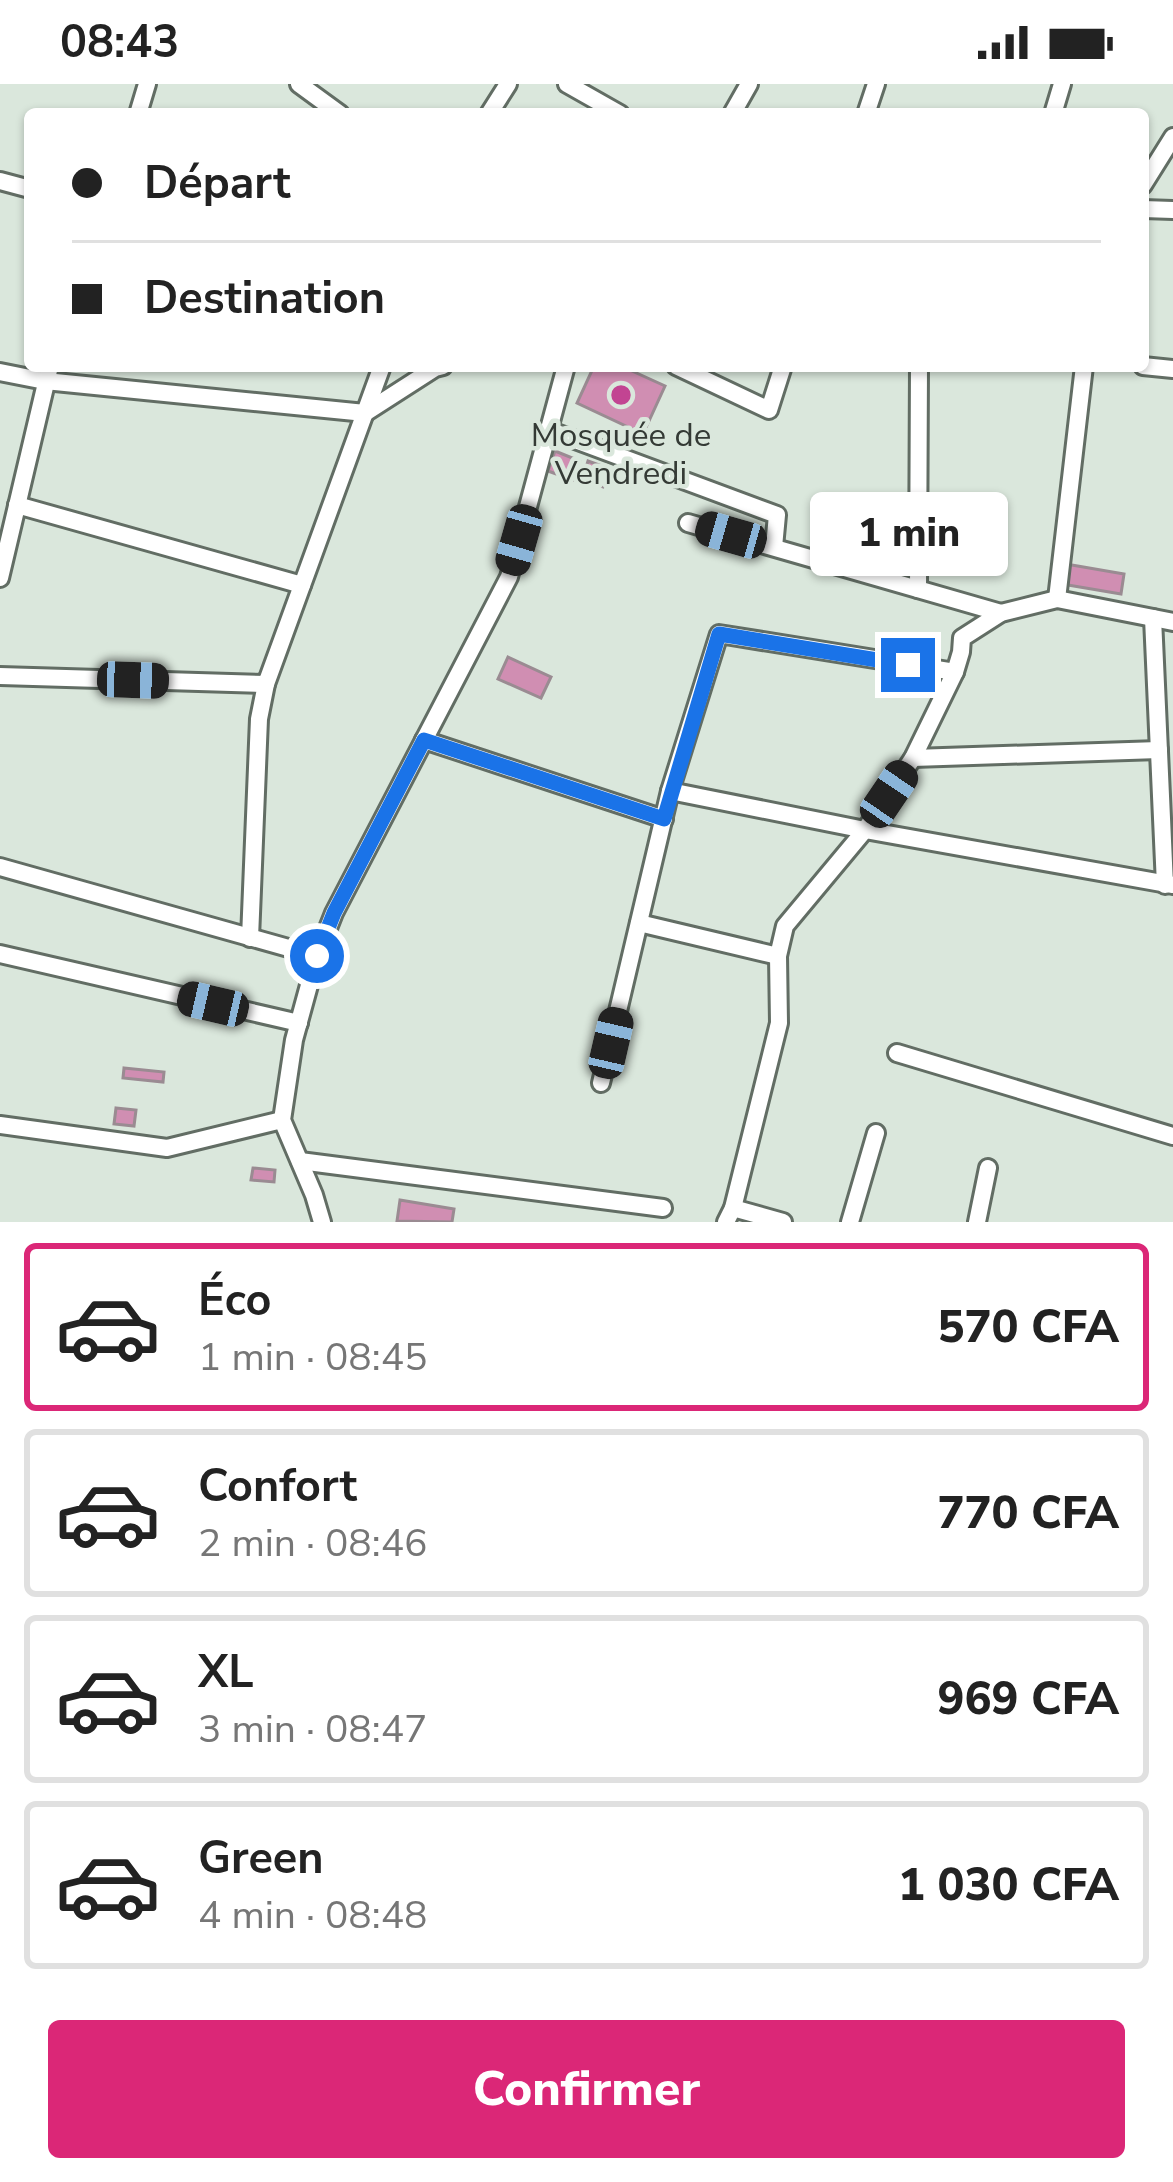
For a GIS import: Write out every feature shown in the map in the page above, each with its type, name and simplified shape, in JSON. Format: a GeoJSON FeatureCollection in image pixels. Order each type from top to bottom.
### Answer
{"type":"FeatureCollection","features":[{"type":"Feature","properties":{"kind":"street"},"geometry":{"type":"LineString","coordinates":[[299,84],[332,108]]}},
{"type":"Feature","properties":{"kind":"street"},"geometry":{"type":"LineString","coordinates":[[567,84],[609,108]]}},
{"type":"Feature","properties":{"kind":"street"},"geometry":{"type":"LineString","coordinates":[[1149,175],[1173,137]]}},
{"type":"Feature","properties":{"kind":"street"},"geometry":{"type":"LineString","coordinates":[[0,372],[365,413],[429,372]]}},
{"type":"Feature","properties":{"kind":"street"},"geometry":{"type":"LineString","coordinates":[[250,938],[259,719],[266,684],[380,372]]}},
{"type":"Feature","properties":{"kind":"street"},"geometry":{"type":"LineString","coordinates":[[322,1222],[282,1120],[299,1023],[317,956],[334,913],[508,577],[565,372]]}},
{"type":"Feature","properties":{"kind":"street"},"geometry":{"type":"LineString","coordinates":[[689,372],[769,410],[781,372]]}},
{"type":"Feature","properties":{"kind":"street"},"geometry":{"type":"LineString","coordinates":[[919,589],[920,372]]}},
{"type":"Feature","properties":{"kind":"street"},"geometry":{"type":"LineString","coordinates":[[1057,599],[1083,372]]}},
{"type":"Feature","properties":{"kind":"street"},"geometry":{"type":"LineString","coordinates":[[0,578],[47,374]]}},
{"type":"Feature","properties":{"kind":"street"},"geometry":{"type":"LineString","coordinates":[[550,431],[777,515],[774,547]]}},
{"type":"Feature","properties":{"kind":"street"},"geometry":{"type":"LineString","coordinates":[[16,505],[302,585]]}},
{"type":"Feature","properties":{"kind":"street"},"geometry":{"type":"LineString","coordinates":[[688,523],[1001,613]]}},
{"type":"Feature","properties":{"kind":"street"},"geometry":{"type":"LineString","coordinates":[[783,1222],[729,1215],[779,1023],[778,956],[785,926],[865,830],[913,758],[955,672],[962,638],[1001,613],[1057,599],[1173,622]]}},
{"type":"Feature","properties":{"kind":"street"},"geometry":{"type":"LineString","coordinates":[[670,791],[1169,885],[1153,618]]}},
{"type":"Feature","properties":{"kind":"street"},"geometry":{"type":"LineString","coordinates":[[601,1083],[670,791],[719,634],[955,672]]}},
{"type":"Feature","properties":{"kind":"street"},"geometry":{"type":"LineString","coordinates":[[0,676],[266,684]]}},
{"type":"Feature","properties":{"kind":"street"},"geometry":{"type":"LineString","coordinates":[[424,740],[664,819]]}},
{"type":"Feature","properties":{"kind":"street"},"geometry":{"type":"LineString","coordinates":[[913,758],[1159,750]]}},
{"type":"Feature","properties":{"kind":"street"},"geometry":{"type":"LineString","coordinates":[[0,867],[317,956]]}},
{"type":"Feature","properties":{"kind":"street"},"geometry":{"type":"LineString","coordinates":[[639,923],[778,956]]}},
{"type":"Feature","properties":{"kind":"street"},"geometry":{"type":"LineString","coordinates":[[0,954],[299,1023]]}},
{"type":"Feature","properties":{"kind":"street"},"geometry":{"type":"LineString","coordinates":[[898,1053],[1173,1136]]}},
{"type":"Feature","properties":{"kind":"street"},"geometry":{"type":"LineString","coordinates":[[0,1125],[167,1148],[282,1120]]}},
{"type":"Feature","properties":{"kind":"street"},"geometry":{"type":"LineString","coordinates":[[850,1222],[876,1133]]}},
{"type":"Feature","properties":{"kind":"street"},"geometry":{"type":"LineString","coordinates":[[300,1161],[664,1208]]}},
{"type":"Feature","properties":{"kind":"street"},"geometry":{"type":"LineString","coordinates":[[977,1222],[988,1168]]}},
{"type":"Feature","properties":{"kind":"building","name":"Mosquée de Vendredi"},"geometry":{"type":"Polygon","coordinates":[[[591,372],[634,372],[665,386],[643,434],[577,403],[591,372]]]}},
{"type":"Feature","properties":{"kind":"building"},"geometry":{"type":"Polygon","coordinates":[[[555,451],[580,461],[573,480],[548,471],[555,451]]]}},
{"type":"Feature","properties":{"kind":"building"},"geometry":{"type":"Polygon","coordinates":[[[588,461],[610,469],[603,487],[582,480],[588,461]]]}},
{"type":"Feature","properties":{"kind":"building"},"geometry":{"type":"Polygon","coordinates":[[[1066,564],[1124,574],[1121,594],[1062,584],[1066,564]]]}},
{"type":"Feature","properties":{"kind":"building"},"geometry":{"type":"Polygon","coordinates":[[[508,657],[551,677],[541,698],[498,679],[508,657]]]}},
{"type":"Feature","properties":{"kind":"building"},"geometry":{"type":"Polygon","coordinates":[[[124,1068],[164,1072],[163,1082],[123,1078],[124,1068]]]}},
{"type":"Feature","properties":{"kind":"building"},"geometry":{"type":"Polygon","coordinates":[[[116,1108],[136,1110],[134,1126],[114,1124],[116,1108]]]}},
{"type":"Feature","properties":{"kind":"building"},"geometry":{"type":"Polygon","coordinates":[[[253,1168],[275,1170],[274,1182],[251,1180],[253,1168]]]}},
{"type":"Feature","properties":{"kind":"building"},"geometry":{"type":"Polygon","coordinates":[[[400,1200],[454,1209],[452,1222],[397,1221],[400,1200]]]}},
{"type":"Feature","properties":{"kind":"place","name":"Mosquée de Vendredi"},"geometry":{"type":"Point","coordinates":[621,395]}},
{"type":"Feature","properties":{"kind":"route"},"geometry":{"type":"LineString","coordinates":[[317,956],[334,913],[424,740],[664,819],[719,634],[908,665]]}}]}
